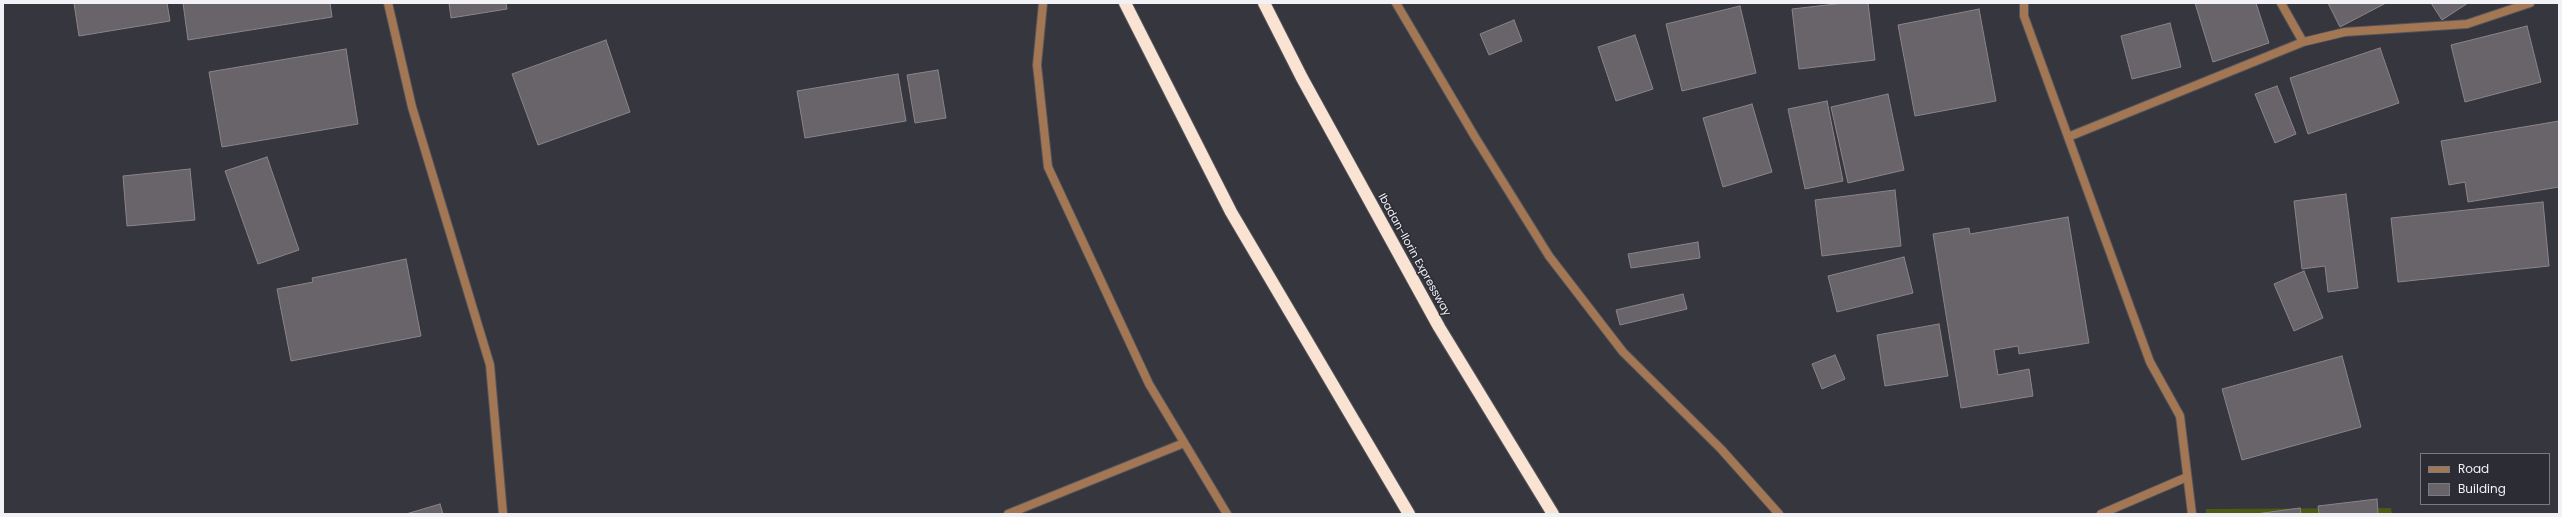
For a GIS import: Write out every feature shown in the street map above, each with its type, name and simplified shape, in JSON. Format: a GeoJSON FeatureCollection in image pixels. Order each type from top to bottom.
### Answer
{"type":"FeatureCollection","features":[{"type":"Feature","properties":{"kind":"highway"},"geometry":{"type":"LineString","coordinates":[[1124,3],[1231,212],[1408,514]]}},
{"type":"Feature","properties":{"kind":"highway","name":"Ibadan-Ilorin Expressway"},"geometry":{"type":"LineString","coordinates":[[1264,3],[1302,78],[1439,327],[1553,514]]}},
{"type":"Feature","properties":{"kind":"street"},"geometry":{"type":"LineString","coordinates":[[388,3],[412,107],[490,365],[503,514]]}},
{"type":"Feature","properties":{"kind":"street"},"geometry":{"type":"LineString","coordinates":[[1043,3],[1037,65],[1048,166],[1150,384],[1227,514]]}},
{"type":"Feature","properties":{"kind":"street"},"geometry":{"type":"LineString","coordinates":[[1396,3],[1475,137],[1549,256],[1623,352],[1721,448],[1779,514]]}},
{"type":"Feature","properties":{"kind":"street"},"geometry":{"type":"LineString","coordinates":[[2024,3],[2024,16],[2150,362],[2180,416],[2192,514]]}},
{"type":"Feature","properties":{"kind":"street"},"geometry":{"type":"LineString","coordinates":[[2281,3],[2303,42]]}},
{"type":"Feature","properties":{"kind":"street"},"geometry":{"type":"LineString","coordinates":[[2068,137],[2303,42],[2345,32],[2467,24],[2530,3]]}},
{"type":"Feature","properties":{"kind":"street"},"geometry":{"type":"LineString","coordinates":[[1008,514],[1184,443]]}},
{"type":"Feature","properties":{"kind":"street"},"geometry":{"type":"LineString","coordinates":[[2101,514],[2187,477]]}},
{"type":"Feature","properties":{"kind":"green space"},"geometry":{"type":"Polygon","coordinates":[[[2391,508],[2392,514],[2206,514],[2206,509],[2391,508]]]}},
{"type":"Feature","properties":{"kind":"building"},"geometry":{"type":"Polygon","coordinates":[[[74,3],[167,3],[170,21],[79,36],[74,3]]]}},
{"type":"Feature","properties":{"kind":"building"},"geometry":{"type":"Polygon","coordinates":[[[183,3],[330,3],[332,17],[188,40],[183,3]]]}},
{"type":"Feature","properties":{"kind":"building"},"geometry":{"type":"Polygon","coordinates":[[[449,3],[506,3],[507,9],[451,18],[449,3]]]}},
{"type":"Feature","properties":{"kind":"building"},"geometry":{"type":"Polygon","coordinates":[[[1844,3],[1868,3],[1875,60],[1799,69],[1792,9],[1844,3]]]}},
{"type":"Feature","properties":{"kind":"building"},"geometry":{"type":"Polygon","coordinates":[[[2195,3],[2256,3],[2269,43],[2213,62],[2195,3]]]}},
{"type":"Feature","properties":{"kind":"building"},"geometry":{"type":"Polygon","coordinates":[[[2328,3],[2386,3],[2340,27],[2328,3]]]}},
{"type":"Feature","properties":{"kind":"building"},"geometry":{"type":"Polygon","coordinates":[[[2431,3],[2468,3],[2442,20],[2431,3]]]}},
{"type":"Feature","properties":{"kind":"building"},"geometry":{"type":"Polygon","coordinates":[[[1740,6],[1756,73],[1682,91],[1666,24],[1740,6]]]}},
{"type":"Feature","properties":{"kind":"building"},"geometry":{"type":"Polygon","coordinates":[[[1979,9],[1996,101],[1915,116],[1898,25],[1979,9]]]}},
{"type":"Feature","properties":{"kind":"building"},"geometry":{"type":"Polygon","coordinates":[[[1514,20],[1522,41],[1489,55],[1480,34],[1514,20]]]}},
{"type":"Feature","properties":{"kind":"building"},"geometry":{"type":"Polygon","coordinates":[[[2170,23],[2181,67],[2132,79],[2121,36],[2170,23]]]}},
{"type":"Feature","properties":{"kind":"building"},"geometry":{"type":"Polygon","coordinates":[[[2527,26],[2541,82],[2465,102],[2451,45],[2527,26]]]}},
{"type":"Feature","properties":{"kind":"building"},"geometry":{"type":"Polygon","coordinates":[[[1635,35],[1653,89],[1616,101],[1598,47],[1635,35]]]}},
{"type":"Feature","properties":{"kind":"building"},"geometry":{"type":"Polygon","coordinates":[[[606,40],[630,112],[538,145],[512,74],[606,40]]]}},
{"type":"Feature","properties":{"kind":"building"},"geometry":{"type":"Polygon","coordinates":[[[2380,48],[2399,103],[2308,134],[2290,78],[2380,48]]]}},
{"type":"Feature","properties":{"kind":"building"},"geometry":{"type":"Polygon","coordinates":[[[346,49],[358,124],[222,147],[209,72],[346,49]]]}},
{"type":"Feature","properties":{"kind":"building"},"geometry":{"type":"Polygon","coordinates":[[[938,70],[946,118],[915,123],[907,75],[938,70]]]}},
{"type":"Feature","properties":{"kind":"building"},"geometry":{"type":"Polygon","coordinates":[[[898,74],[906,121],[805,138],[797,91],[898,74]]]}},
{"type":"Feature","properties":{"kind":"building"},"geometry":{"type":"Polygon","coordinates":[[[2277,86],[2296,134],[2275,143],[2255,94],[2277,86]]]}},
{"type":"Feature","properties":{"kind":"building"},"geometry":{"type":"Polygon","coordinates":[[[1888,94],[1904,170],[1848,183],[1831,107],[1888,94]]]}},
{"type":"Feature","properties":{"kind":"building"},"geometry":{"type":"Polygon","coordinates":[[[1827,101],[1843,181],[1805,189],[1788,109],[1827,101]]]}},
{"type":"Feature","properties":{"kind":"building"},"geometry":{"type":"Polygon","coordinates":[[[1752,104],[1772,172],[1723,187],[1703,118],[1752,104]]]}},
{"type":"Feature","properties":{"kind":"building"},"geometry":{"type":"Polygon","coordinates":[[[2559,121],[2559,187],[2468,202],[2465,182],[2449,185],[2441,141],[2559,121]]]}},
{"type":"Feature","properties":{"kind":"building"},"geometry":{"type":"Polygon","coordinates":[[[267,157],[299,250],[258,264],[225,171],[267,157]]]}},
{"type":"Feature","properties":{"kind":"building"},"geometry":{"type":"Polygon","coordinates":[[[190,169],[195,220],[127,226],[123,176],[190,169]]]}},
{"type":"Feature","properties":{"kind":"building"},"geometry":{"type":"Polygon","coordinates":[[[1895,190],[1901,246],[1822,256],[1815,200],[1895,190]]]}},
{"type":"Feature","properties":{"kind":"building"},"geometry":{"type":"Polygon","coordinates":[[[2346,194],[2358,288],[2328,292],[2325,266],[2302,269],[2294,201],[2346,194]]]}},
{"type":"Feature","properties":{"kind":"building"},"geometry":{"type":"Polygon","coordinates":[[[2543,202],[2549,266],[2398,282],[2391,218],[2543,202]]]}},
{"type":"Feature","properties":{"kind":"building"},"geometry":{"type":"Polygon","coordinates":[[[2068,217],[2089,343],[2019,354],[2018,346],[1994,350],[1998,375],[2029,369],[2033,396],[1961,408],[1933,234],[1969,228],[1970,234],[2068,217]]]}},
{"type":"Feature","properties":{"kind":"building"},"geometry":{"type":"Polygon","coordinates":[[[1698,242],[1700,258],[1631,268],[1628,254],[1698,242]]]}},
{"type":"Feature","properties":{"kind":"building"},"geometry":{"type":"Polygon","coordinates":[[[1904,257],[1913,293],[1837,312],[1828,276],[1904,257]]]}},
{"type":"Feature","properties":{"kind":"building"},"geometry":{"type":"Polygon","coordinates":[[[406,259],[421,336],[291,361],[277,289],[313,282],[312,278],[406,259]]]}},
{"type":"Feature","properties":{"kind":"building"},"geometry":{"type":"Polygon","coordinates":[[[2304,271],[2323,318],[2294,331],[2274,284],[2304,271]]]}},
{"type":"Feature","properties":{"kind":"building"},"geometry":{"type":"Polygon","coordinates":[[[1683,294],[1687,309],[1620,325],[1616,310],[1683,294]]]}},
{"type":"Feature","properties":{"kind":"building"},"geometry":{"type":"Polygon","coordinates":[[[1939,324],[1948,376],[1885,386],[1877,335],[1939,324]]]}},
{"type":"Feature","properties":{"kind":"building"},"geometry":{"type":"Polygon","coordinates":[[[1835,355],[1845,379],[1822,389],[1812,364],[1835,355]]]}},
{"type":"Feature","properties":{"kind":"building"},"geometry":{"type":"Polygon","coordinates":[[[2342,356],[2361,427],[2242,460],[2222,389],[2342,356]]]}},
{"type":"Feature","properties":{"kind":"building"},"geometry":{"type":"Polygon","coordinates":[[[2377,499],[2378,514],[2319,514],[2318,506],[2377,499]]]}},
{"type":"Feature","properties":{"kind":"building"},"geometry":{"type":"Polygon","coordinates":[[[440,504],[443,514],[406,514],[440,504]]]}},
{"type":"Feature","properties":{"kind":"building"},"geometry":{"type":"Polygon","coordinates":[[[2300,508],[2301,514],[2256,514],[2300,508]]]}}]}
